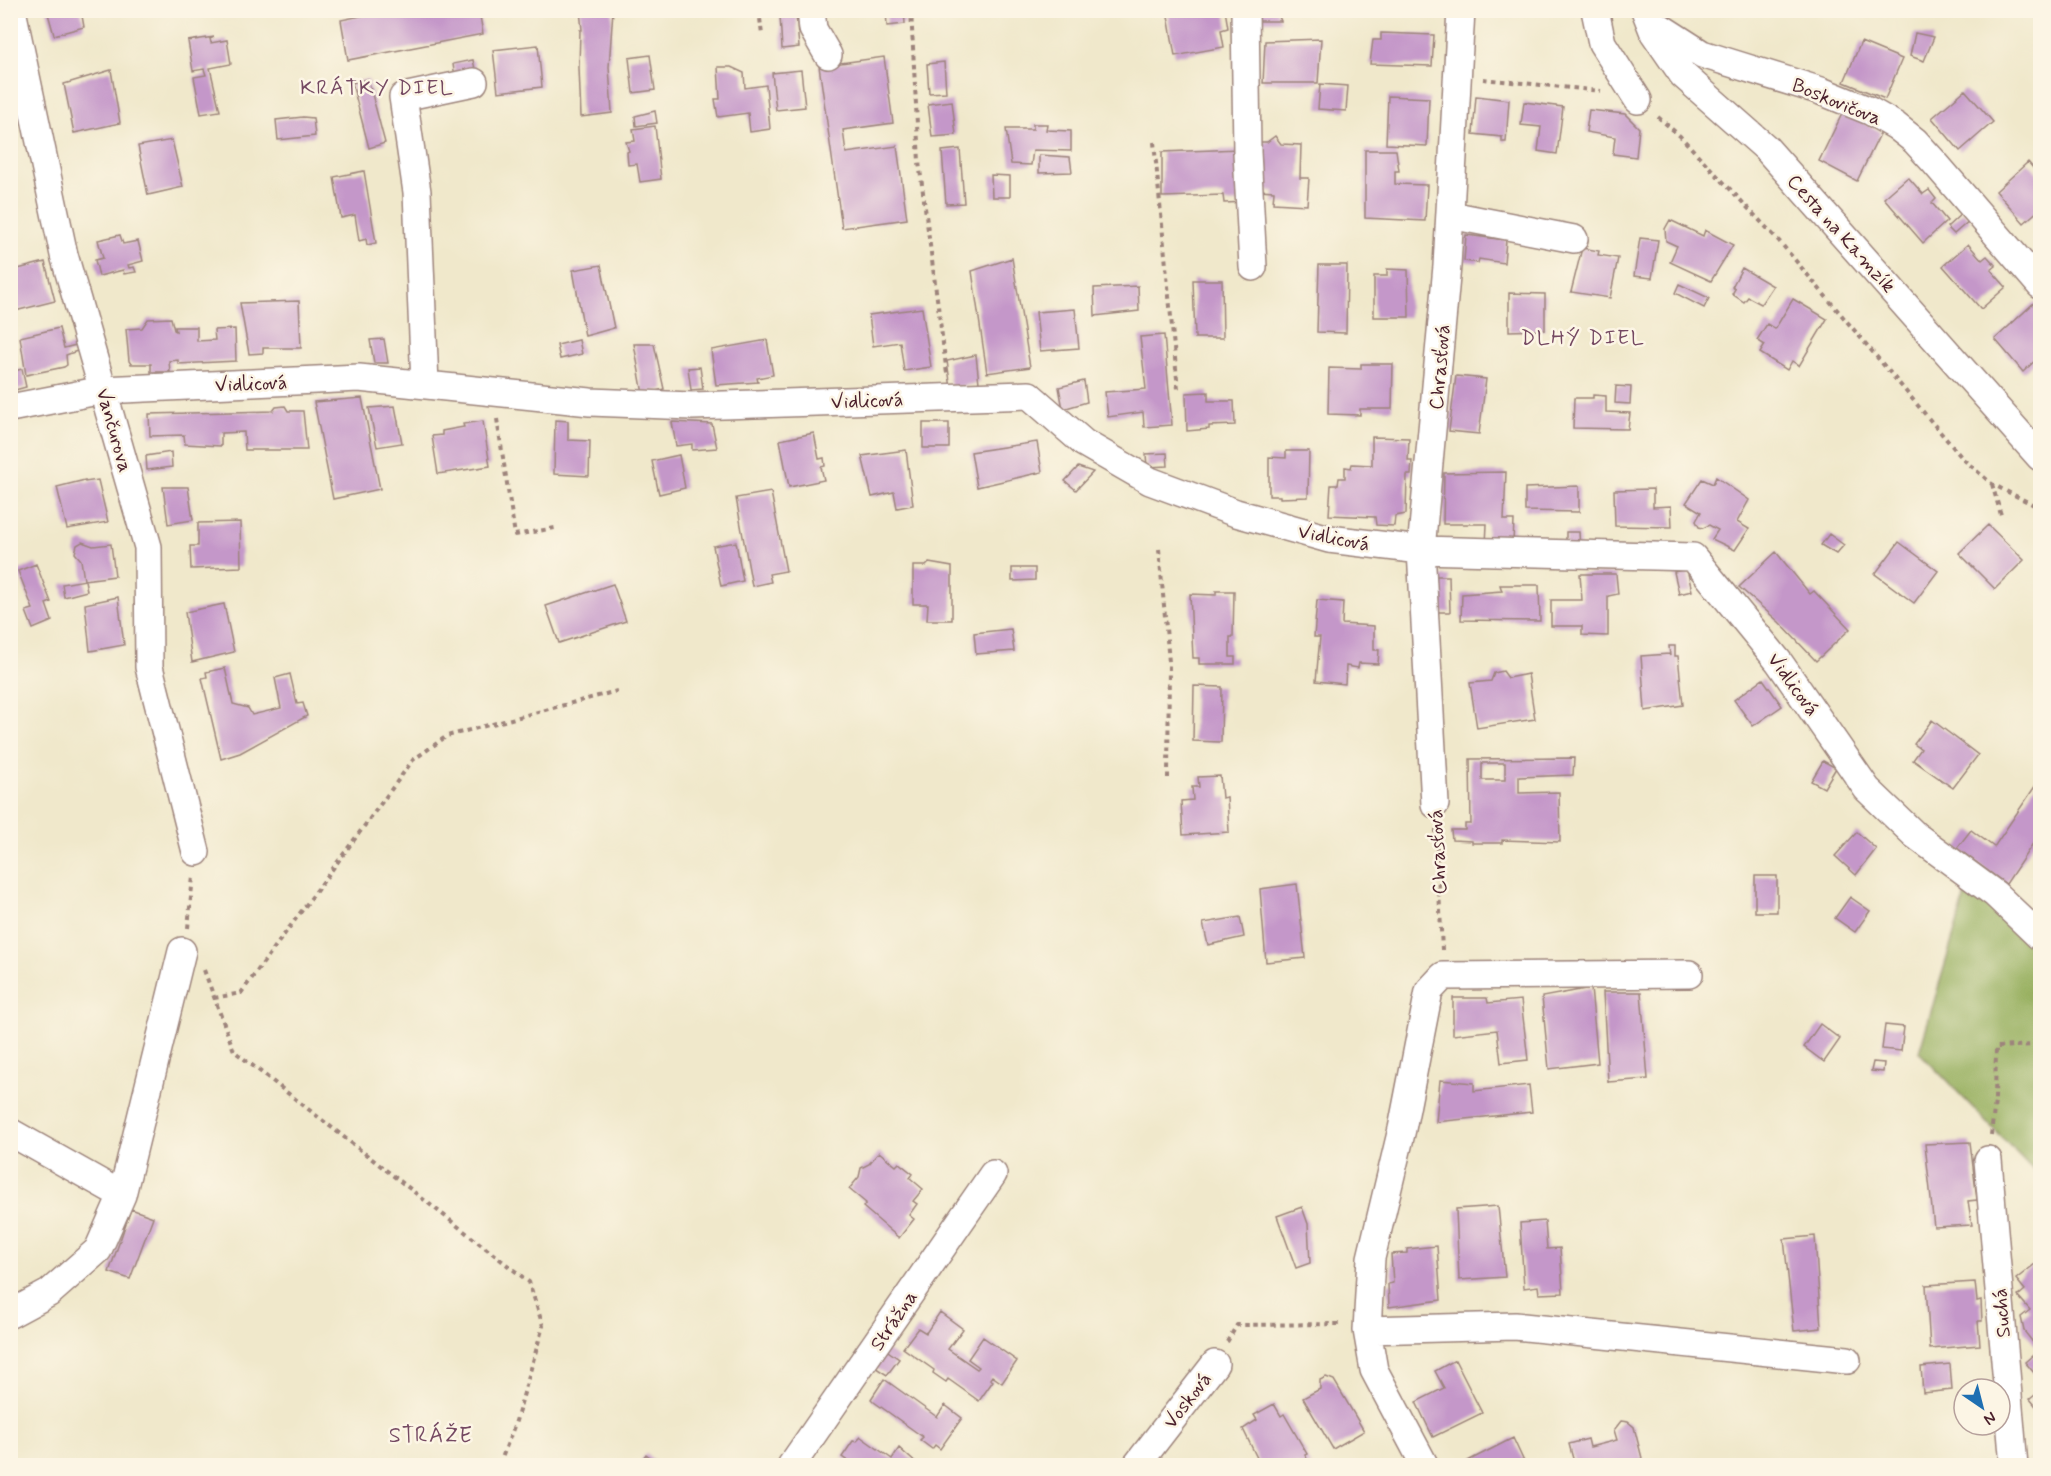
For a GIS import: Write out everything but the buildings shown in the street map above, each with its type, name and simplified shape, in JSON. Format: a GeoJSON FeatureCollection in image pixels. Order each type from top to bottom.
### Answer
{"type":"FeatureCollection","features":[{"type":"Feature","properties":{"kind":"street","name":"Vančurova"},"geometry":{"type":"LineString","coordinates":[[12,10],[64,255],[148,547],[149,667],[196,852]]}},
{"type":"Feature","properties":{"kind":"street"},"geometry":{"type":"LineString","coordinates":[[811,10],[813,29],[828,55]]}},
{"type":"Feature","properties":{"kind":"street"},"geometry":{"type":"LineString","coordinates":[[1245,10],[1247,152],[1253,267]]}},
{"type":"Feature","properties":{"kind":"street","name":"Chrasťová"},"geometry":{"type":"LineString","coordinates":[[1435,804],[1421,550],[1450,215],[1461,10]]}},
{"type":"Feature","properties":{"kind":"street"},"geometry":{"type":"LineString","coordinates":[[1595,10],[1602,43],[1638,100]]}},
{"type":"Feature","properties":{"kind":"street","name":"Boskovičova"},"geometry":{"type":"LineString","coordinates":[[1647,15],[1702,54],[1821,91],[1870,111],[1896,126],[1935,163],[2040,285]]}},
{"type":"Feature","properties":{"kind":"street","name":"Cesta na Kamzík"},"geometry":{"type":"LineString","coordinates":[[1647,15],[1666,54],[1683,75],[1766,148],[2040,457]]}},
{"type":"Feature","properties":{"kind":"street"},"geometry":{"type":"LineString","coordinates":[[425,384],[417,192],[403,97],[474,82]]}},
{"type":"Feature","properties":{"kind":"street"},"geometry":{"type":"LineString","coordinates":[[1450,215],[1574,239]]}},
{"type":"Feature","properties":{"kind":"street","name":"Vidlicová"},"geometry":{"type":"LineString","coordinates":[[10,408],[103,390],[359,378],[590,402],[692,406],[1029,395],[1084,443],[1140,475],[1237,521],[1329,539],[1421,550],[1694,557],[1779,662],[1867,789],[1915,834],[1995,894],[2040,938]]}},
{"type":"Feature","properties":{"kind":"street"},"geometry":{"type":"LineString","coordinates":[[10,1314],[49,1293],[98,1250],[122,1194],[192,946]]}},
{"type":"Feature","properties":{"kind":"street"},"geometry":{"type":"LineString","coordinates":[[1425,1466],[1374,1370],[1367,1330],[1371,1258],[1402,1129],[1429,991],[1443,976],[1689,974]]}},
{"type":"Feature","properties":{"kind":"street"},"geometry":{"type":"LineString","coordinates":[[10,1132],[122,1194]]}},
{"type":"Feature","properties":{"kind":"street","name":"Suchá"},"geometry":{"type":"LineString","coordinates":[[1988,1160],[2013,1466]]}},
{"type":"Feature","properties":{"kind":"street","name":"Strážna"},"geometry":{"type":"LineString","coordinates":[[791,1466],[993,1174]]}},
{"type":"Feature","properties":{"kind":"street"},"geometry":{"type":"LineString","coordinates":[[1367,1330],[1515,1326],[1847,1360]]}},
{"type":"Feature","properties":{"kind":"street","name":"Vosková"},"geometry":{"type":"LineString","coordinates":[[1136,1466],[1215,1364]]}},
{"type":"Feature","properties":{"kind":"path"},"geometry":{"type":"LineString","coordinates":[[759,10],[762,36]]}},
{"type":"Feature","properties":{"kind":"path"},"geometry":{"type":"LineString","coordinates":[[911,10],[919,162],[950,398]]}},
{"type":"Feature","properties":{"kind":"path"},"geometry":{"type":"LineString","coordinates":[[1456,77],[1614,92],[1638,100],[1680,136],[1779,241],[1963,459],[1992,484],[2040,508]]}},
{"type":"Feature","properties":{"kind":"path"},"geometry":{"type":"LineString","coordinates":[[1154,142],[1178,389]]}},
{"type":"Feature","properties":{"kind":"path"},"geometry":{"type":"LineString","coordinates":[[493,392],[514,535],[555,528]]}},
{"type":"Feature","properties":{"kind":"path"},"geometry":{"type":"LineString","coordinates":[[1992,484],[2001,515]]}},
{"type":"Feature","properties":{"kind":"path"},"geometry":{"type":"LineString","coordinates":[[1159,549],[1168,662],[1168,779]]}},
{"type":"Feature","properties":{"kind":"path"},"geometry":{"type":"LineString","coordinates":[[214,998],[241,993],[413,760],[447,736],[616,691]]}},
{"type":"Feature","properties":{"kind":"path","name":"Chrasťová"},"geometry":{"type":"LineString","coordinates":[[1435,804],[1443,976]]}},
{"type":"Feature","properties":{"kind":"path"},"geometry":{"type":"LineString","coordinates":[[196,852],[192,946],[234,1051],[530,1282],[543,1326],[516,1421],[499,1466]]}},
{"type":"Feature","properties":{"kind":"path"},"geometry":{"type":"LineString","coordinates":[[1988,1160],[1995,1101],[1996,1047],[2034,1045],[2040,1040]]}},
{"type":"Feature","properties":{"kind":"path"},"geometry":{"type":"LineString","coordinates":[[1238,1324],[1337,1323],[1367,1330]]}},
{"type":"Feature","properties":{"kind":"green space"},"geometry":{"type":"Polygon","coordinates":[[[1968,887],[2040,933],[2040,1177],[1919,1052],[1968,887]]]}},
{"type":"Feature","properties":{"kind":"district","name":"KRÁTKY DIEL"},"geometry":{"type":"Point","coordinates":[377,87]}},
{"type":"Feature","properties":{"kind":"district","name":"DLHÝ DIEL"},"geometry":{"type":"Point","coordinates":[1583,337]}},
{"type":"Feature","properties":{"kind":"district","name":"STRÁŽE"},"geometry":{"type":"Point","coordinates":[431,1434]}}]}
